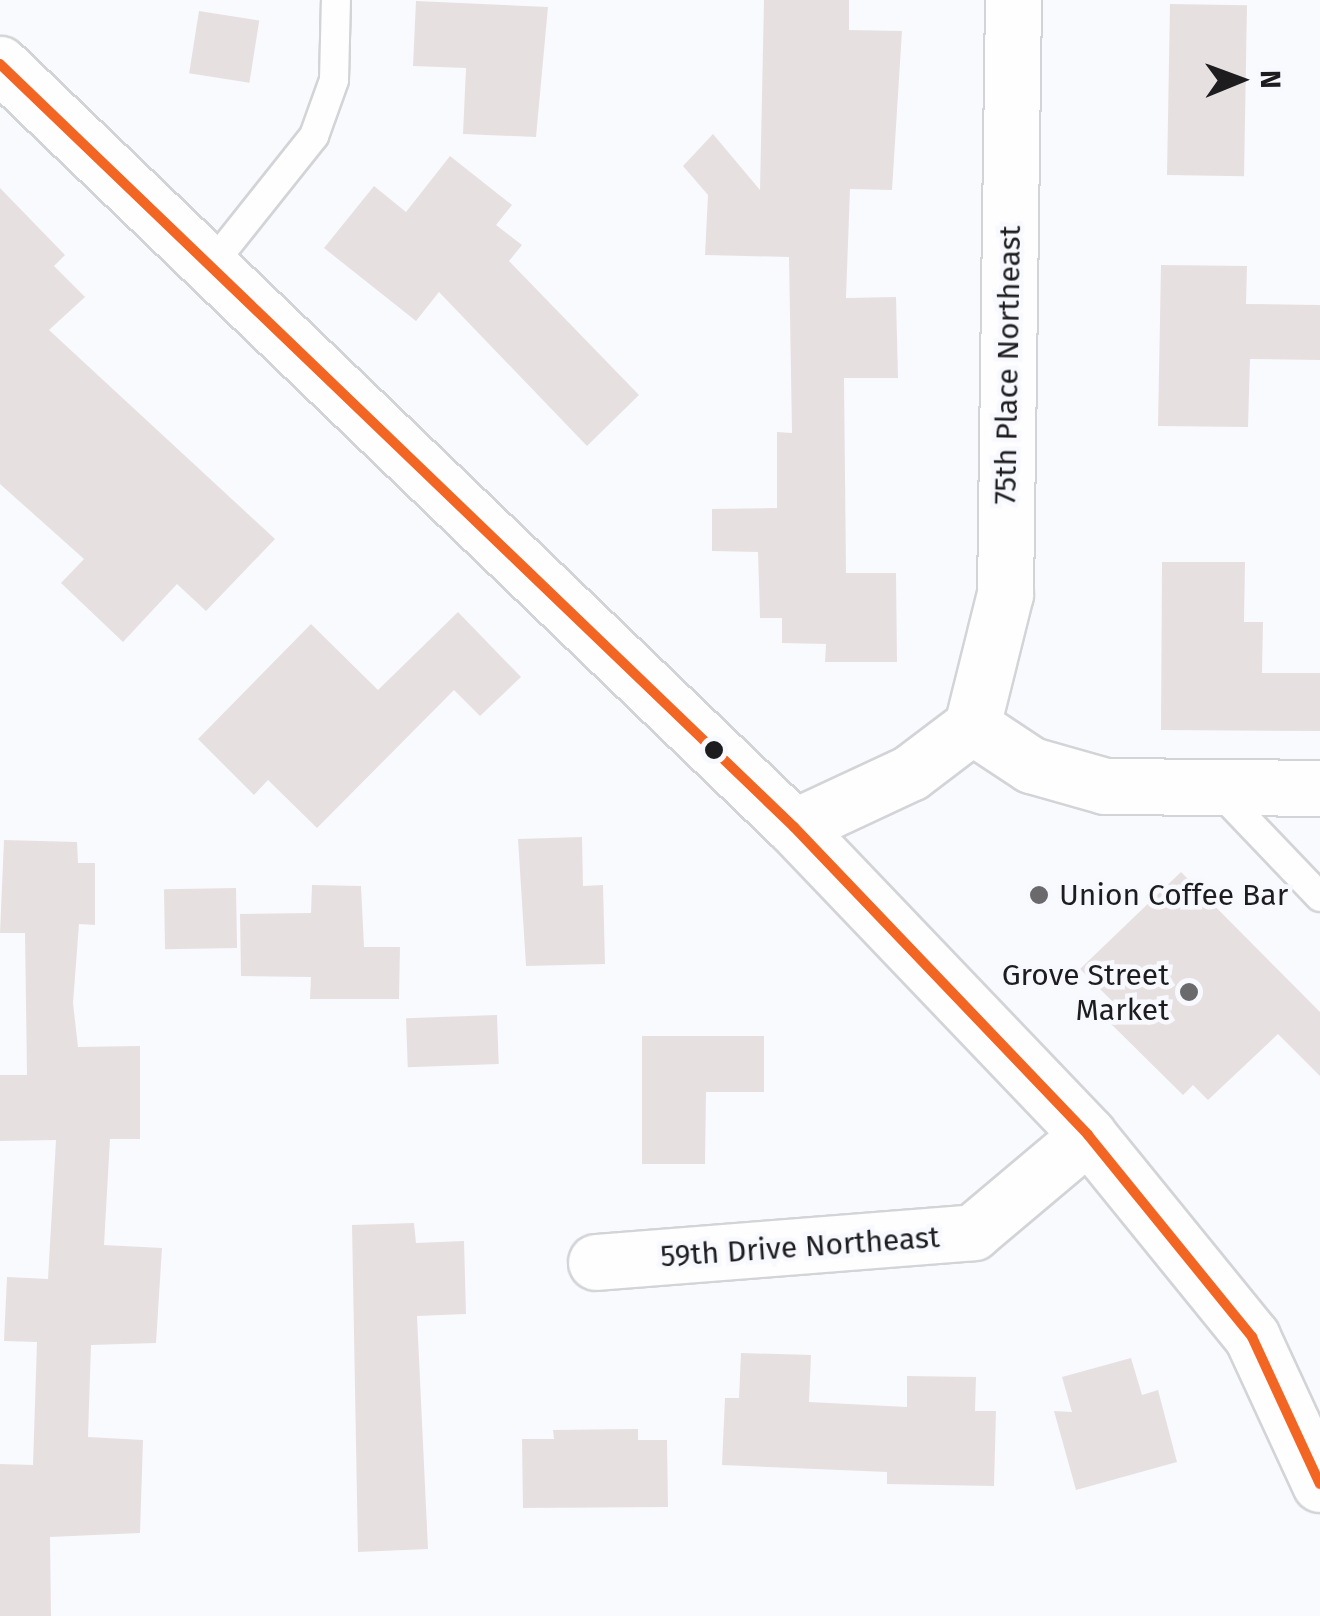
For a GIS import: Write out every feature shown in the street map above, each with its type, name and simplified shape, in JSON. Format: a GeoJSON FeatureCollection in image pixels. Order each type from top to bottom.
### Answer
{"type":"FeatureCollection","features":[{"type":"Feature","properties":{"kind":"street","name":"75th Place Northeast"},"geometry":{"type":"LineString","coordinates":[[972,726],[1005,594],[1013,0]]}},
{"type":"Feature","properties":{"kind":"street"},"geometry":{"type":"LineString","coordinates":[[0,64],[794,827],[1088,1134],[1252,1337],[1320,1484]]}},
{"type":"Feature","properties":{"kind":"street"},"geometry":{"type":"LineString","coordinates":[[794,827],[910,774],[972,726],[1030,765],[1105,786],[1320,788]]}},
{"type":"Feature","properties":{"kind":"street","name":"59th Drive Northeast"},"geometry":{"type":"LineString","coordinates":[[596,1262],[973,1232],[1088,1134]]}},
{"type":"Feature","properties":{"kind":"lane"},"geometry":{"type":"LineString","coordinates":[[209,268],[314,136],[334,80],[336,0]]}},
{"type":"Feature","properties":{"kind":"lane"},"geometry":{"type":"LineString","coordinates":[[1214,786],[1320,897]]}},
{"type":"Feature","properties":{"kind":"building"},"geometry":{"type":"Polygon","coordinates":[[[764,0],[849,0],[849,30],[902,31],[892,190],[850,189],[846,298],[896,297],[898,378],[844,378],[846,573],[896,573],[897,662],[825,662],[826,644],[782,643],[782,618],[760,618],[758,552],[712,551],[712,509],[777,508],[777,432],[792,433],[789,257],[705,255],[708,195],[683,166],[713,134],[760,190],[764,0]]]}},
{"type":"Feature","properties":{"kind":"building"},"geometry":{"type":"Polygon","coordinates":[[[416,1],[548,7],[536,137],[463,134],[466,68],[413,66],[416,1]]]}},
{"type":"Feature","properties":{"kind":"building"},"geometry":{"type":"Polygon","coordinates":[[[1170,4],[1247,5],[1244,176],[1167,175],[1170,4]]]}},
{"type":"Feature","properties":{"kind":"building"},"geometry":{"type":"Polygon","coordinates":[[[199,11],[259,21],[249,83],[189,73],[199,11]]]}},
{"type":"Feature","properties":{"kind":"building"},"geometry":{"type":"Polygon","coordinates":[[[450,156],[512,205],[496,225],[522,245],[509,261],[639,395],[587,446],[439,292],[416,321],[324,248],[374,186],[406,212],[450,156]]]}},
{"type":"Feature","properties":{"kind":"building"},"geometry":{"type":"Polygon","coordinates":[[[0,188],[65,255],[54,266],[85,297],[49,330],[275,539],[206,611],[177,584],[123,642],[61,583],[84,559],[0,484],[0,188]]]}},
{"type":"Feature","properties":{"kind":"building"},"geometry":{"type":"Polygon","coordinates":[[[1161,265],[1247,266],[1246,304],[1320,305],[1320,360],[1250,359],[1248,427],[1158,426],[1161,265]]]}},
{"type":"Feature","properties":{"kind":"building"},"geometry":{"type":"Polygon","coordinates":[[[1162,562],[1245,562],[1244,622],[1263,622],[1262,673],[1320,673],[1320,731],[1161,730],[1162,562]]]}},
{"type":"Feature","properties":{"kind":"building"},"geometry":{"type":"Polygon","coordinates":[[[458,612],[521,677],[480,716],[454,690],[317,828],[268,780],[254,795],[198,739],[311,624],[378,690],[458,612]]]}},
{"type":"Feature","properties":{"kind":"building"},"geometry":{"type":"Polygon","coordinates":[[[582,837],[583,886],[603,885],[605,964],[526,966],[518,839],[582,837]]]}},
{"type":"Feature","properties":{"kind":"building"},"geometry":{"type":"Polygon","coordinates":[[[4,840],[77,842],[78,863],[95,863],[95,925],[79,924],[73,1003],[78,1047],[140,1046],[140,1139],[110,1139],[104,1245],[162,1248],[156,1343],[91,1345],[88,1437],[143,1440],[140,1533],[50,1537],[51,1616],[0,1616],[0,1464],[33,1465],[37,1342],[4,1341],[7,1277],[48,1279],[56,1140],[0,1141],[0,1075],[27,1075],[25,933],[0,933],[4,840]]]}},
{"type":"Feature","properties":{"kind":"building","name":"Grove Street Market"},"geometry":{"type":"Polygon","coordinates":[[[1181,872],[1320,1012],[1320,1076],[1278,1034],[1208,1100],[1193,1085],[1183,1095],[1103,1016],[1115,1004],[1080,969],[1181,872]]]}},
{"type":"Feature","properties":{"kind":"building"},"geometry":{"type":"Polygon","coordinates":[[[312,885],[361,886],[364,947],[400,947],[399,999],[310,999],[311,977],[241,976],[240,914],[311,913],[312,885]]]}},
{"type":"Feature","properties":{"kind":"building"},"geometry":{"type":"Polygon","coordinates":[[[236,888],[237,948],[165,949],[164,889],[236,888]]]}},
{"type":"Feature","properties":{"kind":"building"},"geometry":{"type":"Polygon","coordinates":[[[497,1015],[499,1064],[408,1067],[406,1018],[497,1015]]]}},
{"type":"Feature","properties":{"kind":"building"},"geometry":{"type":"Polygon","coordinates":[[[642,1036],[764,1036],[764,1092],[706,1092],[705,1164],[642,1164],[642,1036]]]}},
{"type":"Feature","properties":{"kind":"building"},"geometry":{"type":"Polygon","coordinates":[[[414,1223],[416,1243],[464,1241],[466,1314],[417,1316],[428,1549],[358,1552],[352,1225],[414,1223]]]}},
{"type":"Feature","properties":{"kind":"building"},"geometry":{"type":"Polygon","coordinates":[[[741,1353],[811,1355],[809,1402],[907,1407],[907,1376],[976,1377],[975,1411],[996,1411],[994,1486],[887,1484],[887,1472],[722,1465],[725,1398],[739,1398],[741,1353]]]}},
{"type":"Feature","properties":{"kind":"building"},"geometry":{"type":"Polygon","coordinates":[[[1131,1358],[1142,1395],[1158,1390],[1177,1462],[1076,1490],[1054,1411],[1072,1412],[1062,1377],[1131,1358]]]}},
{"type":"Feature","properties":{"kind":"building"},"geometry":{"type":"Polygon","coordinates":[[[638,1429],[638,1440],[667,1440],[668,1507],[523,1508],[522,1439],[554,1439],[553,1430],[638,1429]]]}},
{"type":"Feature","properties":{"kind":"transit line"},"geometry":{"type":"LineString","coordinates":[[0,64],[794,827],[1088,1135],[1252,1337],[1320,1484]]}},
{"type":"Feature","properties":{"kind":"place","name":"Union Coffee Bar"},"geometry":{"type":"Point","coordinates":[1039,895]}},
{"type":"Feature","properties":{"kind":"place","name":"Grove Street Market"},"geometry":{"type":"Point","coordinates":[1189,992]}}]}
